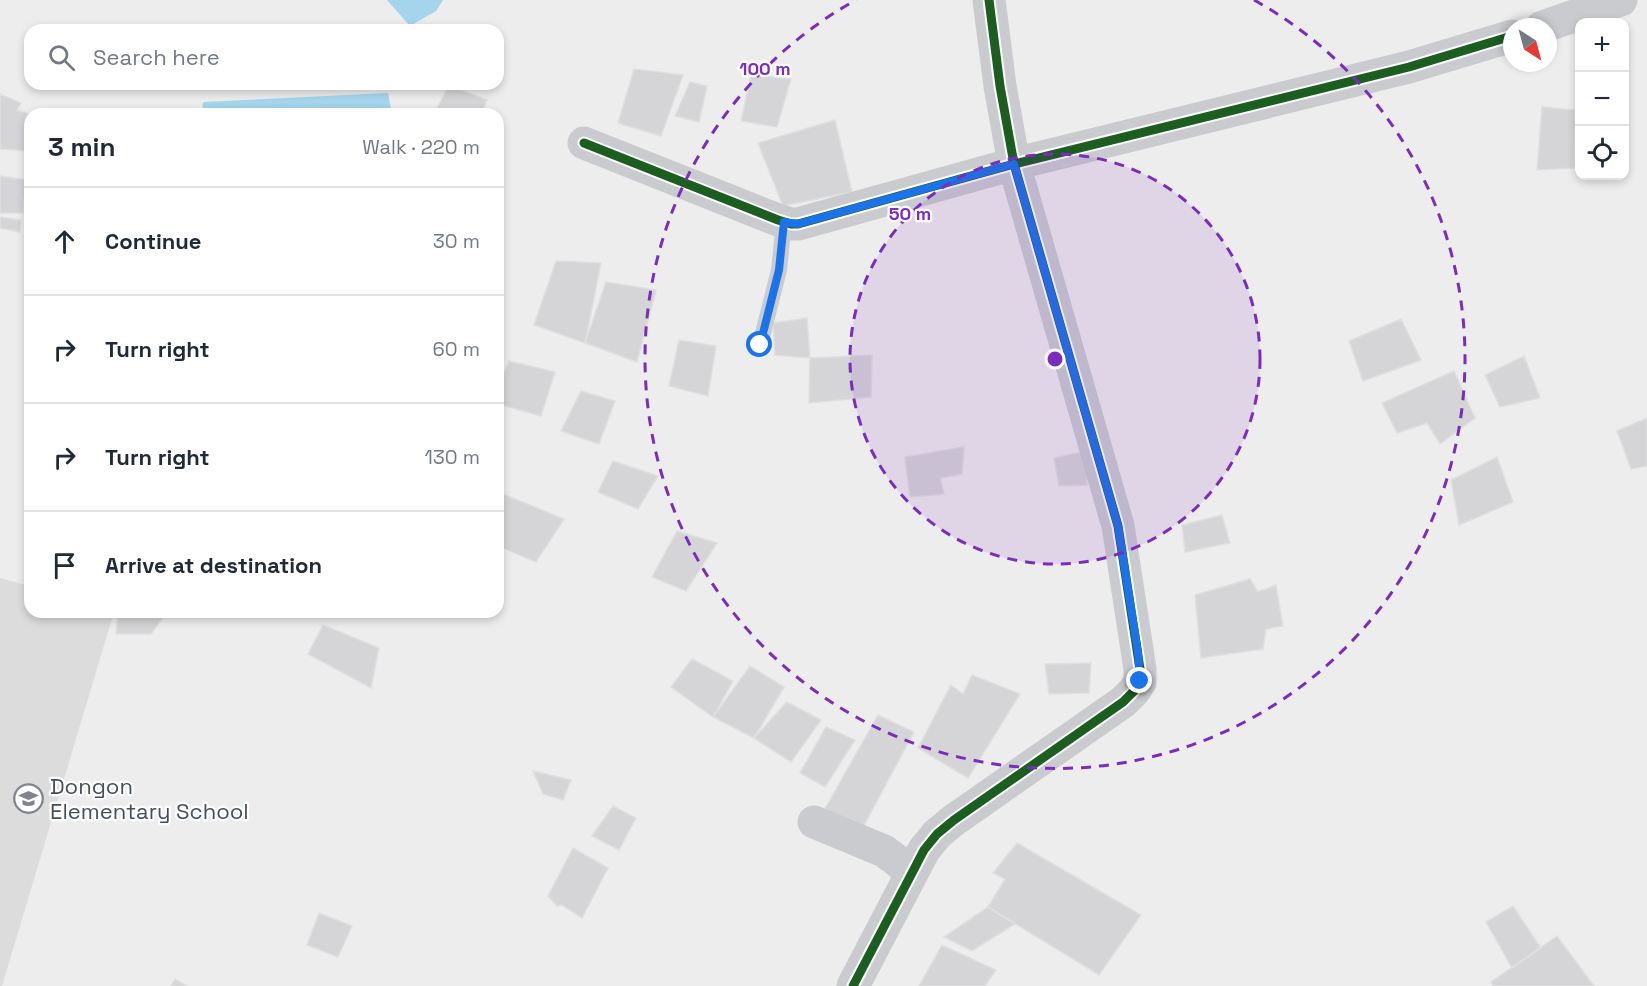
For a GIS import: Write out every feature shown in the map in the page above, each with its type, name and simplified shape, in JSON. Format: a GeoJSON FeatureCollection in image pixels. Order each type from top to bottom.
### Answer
{"type":"FeatureCollection","features":[{"type":"Feature","properties":{"kind":"street"},"geometry":{"type":"LineString","coordinates":[[853,986],[912,872],[937,834],[1123,702],[1140,681],[1139,660],[1118,526],[1014,164],[1000,86],[989,0]]}},
{"type":"Feature","properties":{"kind":"street"},"geometry":{"type":"LineString","coordinates":[[1557,22],[1621,0]]}},
{"type":"Feature","properties":{"kind":"street"},"geometry":{"type":"LineString","coordinates":[[584,143],[784,222],[798,224],[1014,164],[1408,67],[1503,39]]}},
{"type":"Feature","properties":{"kind":"street"},"geometry":{"type":"LineString","coordinates":[[814,822],[884,851],[912,872]]}},
{"type":"Feature","properties":{"kind":"lane"},"geometry":{"type":"LineString","coordinates":[[760,345],[779,270],[784,222]]}},
{"type":"Feature","properties":{"kind":"shaded area","name":"Dongon Elementary School"},"geometry":{"type":"Polygon","coordinates":[[[0,578],[24,584],[24,618],[112,618],[2,986],[0,986],[0,578]]]}},
{"type":"Feature","properties":{"kind":"water"},"geometry":{"type":"Polygon","coordinates":[[[387,0],[443,0],[436,11],[413,24],[408,24],[387,0]]]}},
{"type":"Feature","properties":{"kind":"water"},"geometry":{"type":"Polygon","coordinates":[[[388,93],[391,108],[202,108],[203,102],[388,93]]]}},
{"type":"Feature","properties":{"kind":"building"},"geometry":{"type":"Polygon","coordinates":[[[634,69],[683,75],[661,136],[618,123],[634,69]]]}},
{"type":"Feature","properties":{"kind":"building"},"geometry":{"type":"Polygon","coordinates":[[[751,75],[791,79],[777,127],[741,121],[751,75]]]}},
{"type":"Feature","properties":{"kind":"building"},"geometry":{"type":"Polygon","coordinates":[[[690,82],[707,86],[699,122],[675,116],[690,82]]]}},
{"type":"Feature","properties":{"kind":"building"},"geometry":{"type":"Polygon","coordinates":[[[446,90],[462,90],[487,100],[484,108],[437,108],[446,90]]]}},
{"type":"Feature","properties":{"kind":"building"},"geometry":{"type":"Polygon","coordinates":[[[0,94],[21,103],[17,110],[24,112],[24,151],[0,149],[0,94]]]}},
{"type":"Feature","properties":{"kind":"building"},"geometry":{"type":"Polygon","coordinates":[[[1542,107],[1575,110],[1574,168],[1537,170],[1542,107]]]}},
{"type":"Feature","properties":{"kind":"building"},"geometry":{"type":"Polygon","coordinates":[[[835,120],[852,192],[783,206],[758,143],[835,120]]]}},
{"type":"Feature","properties":{"kind":"building"},"geometry":{"type":"Polygon","coordinates":[[[0,176],[24,180],[23,213],[0,213],[0,176]]]}},
{"type":"Feature","properties":{"kind":"building"},"geometry":{"type":"Polygon","coordinates":[[[0,217],[21,220],[20,232],[0,228],[0,217]]]}},
{"type":"Feature","properties":{"kind":"building"},"geometry":{"type":"Polygon","coordinates":[[[556,261],[601,263],[585,343],[534,325],[556,261]]]}},
{"type":"Feature","properties":{"kind":"building"},"geometry":{"type":"Polygon","coordinates":[[[606,282],[656,290],[637,362],[585,343],[606,282]]]}},
{"type":"Feature","properties":{"kind":"building"},"geometry":{"type":"Polygon","coordinates":[[[807,318],[810,358],[775,355],[773,323],[807,318]]]}},
{"type":"Feature","properties":{"kind":"building"},"geometry":{"type":"Polygon","coordinates":[[[1401,319],[1421,360],[1363,381],[1349,341],[1401,319]]]}},
{"type":"Feature","properties":{"kind":"building"},"geometry":{"type":"Polygon","coordinates":[[[679,340],[716,346],[708,396],[669,386],[679,340]]]}},
{"type":"Feature","properties":{"kind":"building"},"geometry":{"type":"Polygon","coordinates":[[[872,355],[871,397],[809,403],[810,358],[872,355]]]}},
{"type":"Feature","properties":{"kind":"building"},"geometry":{"type":"Polygon","coordinates":[[[1524,356],[1540,398],[1500,407],[1485,375],[1524,356]]]}},
{"type":"Feature","properties":{"kind":"building"},"geometry":{"type":"Polygon","coordinates":[[[509,361],[555,372],[541,416],[504,406],[504,373],[509,361]]]}},
{"type":"Feature","properties":{"kind":"building"},"geometry":{"type":"Polygon","coordinates":[[[1454,371],[1475,418],[1440,444],[1427,423],[1397,433],[1382,403],[1454,371]]]}},
{"type":"Feature","properties":{"kind":"building"},"geometry":{"type":"Polygon","coordinates":[[[581,391],[615,401],[599,444],[561,431],[581,391]]]}},
{"type":"Feature","properties":{"kind":"building"},"geometry":{"type":"Polygon","coordinates":[[[1647,418],[1647,466],[1631,469],[1617,431],[1647,418]]]}},
{"type":"Feature","properties":{"kind":"building"},"geometry":{"type":"Polygon","coordinates":[[[964,447],[962,474],[940,478],[944,494],[910,497],[905,457],[964,447]]]}},
{"type":"Feature","properties":{"kind":"building"},"geometry":{"type":"Polygon","coordinates":[[[1087,451],[1087,485],[1059,486],[1054,458],[1087,451]]]}},
{"type":"Feature","properties":{"kind":"building"},"geometry":{"type":"Polygon","coordinates":[[[1497,457],[1513,502],[1459,525],[1451,480],[1497,457]]]}},
{"type":"Feature","properties":{"kind":"building"},"geometry":{"type":"Polygon","coordinates":[[[613,461],[658,476],[638,509],[598,492],[613,461]]]}},
{"type":"Feature","properties":{"kind":"building"},"geometry":{"type":"Polygon","coordinates":[[[504,494],[564,519],[536,562],[504,549],[504,494]]]}},
{"type":"Feature","properties":{"kind":"building"},"geometry":{"type":"Polygon","coordinates":[[[1222,515],[1230,543],[1185,552],[1182,525],[1222,515]]]}},
{"type":"Feature","properties":{"kind":"building"},"geometry":{"type":"Polygon","coordinates":[[[677,531],[717,543],[686,591],[652,577],[677,531]]]}},
{"type":"Feature","properties":{"kind":"building"},"geometry":{"type":"Polygon","coordinates":[[[1250,579],[1258,592],[1276,585],[1283,626],[1266,629],[1263,649],[1201,658],[1195,595],[1250,579]]]}},
{"type":"Feature","properties":{"kind":"building"},"geometry":{"type":"Polygon","coordinates":[[[117,618],[163,618],[151,634],[116,634],[117,618]]]}},
{"type":"Feature","properties":{"kind":"building"},"geometry":{"type":"Polygon","coordinates":[[[323,625],[379,648],[371,688],[308,654],[323,625]]]}},
{"type":"Feature","properties":{"kind":"building"},"geometry":{"type":"Polygon","coordinates":[[[692,659],[733,681],[713,717],[671,687],[692,659]]]}},
{"type":"Feature","properties":{"kind":"building"},"geometry":{"type":"Polygon","coordinates":[[[1091,663],[1089,693],[1049,694],[1045,664],[1091,663]]]}},
{"type":"Feature","properties":{"kind":"building"},"geometry":{"type":"Polygon","coordinates":[[[750,666],[784,687],[754,738],[713,717],[750,666]]]}},
{"type":"Feature","properties":{"kind":"building"},"geometry":{"type":"Polygon","coordinates":[[[972,675],[1020,694],[968,778],[918,748],[951,685],[963,694],[972,675]]]}},
{"type":"Feature","properties":{"kind":"building"},"geometry":{"type":"Polygon","coordinates":[[[787,702],[821,720],[791,762],[754,738],[787,702]]]}},
{"type":"Feature","properties":{"kind":"building"},"geometry":{"type":"Polygon","coordinates":[[[878,715],[914,732],[861,831],[822,814],[878,715]]]}},
{"type":"Feature","properties":{"kind":"building"},"geometry":{"type":"Polygon","coordinates":[[[826,727],[855,740],[825,787],[800,773],[826,727]]]}},
{"type":"Feature","properties":{"kind":"building"},"geometry":{"type":"Polygon","coordinates":[[[533,771],[571,780],[563,800],[543,794],[533,771]]]}},
{"type":"Feature","properties":{"kind":"building"},"geometry":{"type":"Polygon","coordinates":[[[613,806],[636,818],[619,850],[592,836],[613,806]]]}},
{"type":"Feature","properties":{"kind":"building"},"geometry":{"type":"Polygon","coordinates":[[[1017,843],[1141,915],[1099,975],[988,907],[1005,879],[993,873],[1017,843]]]}},
{"type":"Feature","properties":{"kind":"building"},"geometry":{"type":"Polygon","coordinates":[[[573,848],[608,868],[582,918],[562,905],[557,906],[548,896],[573,848]]]}},
{"type":"Feature","properties":{"kind":"building"},"geometry":{"type":"Polygon","coordinates":[[[1513,906],[1541,948],[1512,968],[1486,922],[1513,906]]]}},
{"type":"Feature","properties":{"kind":"building"},"geometry":{"type":"Polygon","coordinates":[[[988,907],[1015,924],[972,951],[944,937],[988,907]]]}},
{"type":"Feature","properties":{"kind":"building"},"geometry":{"type":"Polygon","coordinates":[[[319,913],[352,926],[338,957],[307,945],[319,913]]]}},
{"type":"Feature","properties":{"kind":"building"},"geometry":{"type":"Polygon","coordinates":[[[1557,936],[1594,986],[1493,986],[1491,982],[1557,936]]]}},
{"type":"Feature","properties":{"kind":"building"},"geometry":{"type":"Polygon","coordinates":[[[942,945],[996,970],[985,986],[919,986],[942,945]]]}},
{"type":"Feature","properties":{"kind":"building"},"geometry":{"type":"Polygon","coordinates":[[[175,979],[187,986],[171,986],[175,979]]]}},
{"type":"Feature","properties":{"kind":"cycle path"},"geometry":{"type":"LineString","coordinates":[[853,986],[924,850],[937,834],[1123,702],[1140,682],[1140,669],[1118,526],[1014,164],[1000,86],[989,0]]}},
{"type":"Feature","properties":{"kind":"cycle path"},"geometry":{"type":"LineString","coordinates":[[584,143],[778,220],[798,224],[1014,164],[1409,67],[1503,39]]}},
{"type":"Feature","properties":{"kind":"place","name":"Dongon Elementary School"},"geometry":{"type":"Point","coordinates":[29,799]}},
{"type":"Feature","properties":{"kind":"route"},"geometry":{"type":"LineString","coordinates":[[760,345],[779,270],[784,222],[798,224],[1014,164],[1118,526],[1138,652],[1140,681]]}}]}
